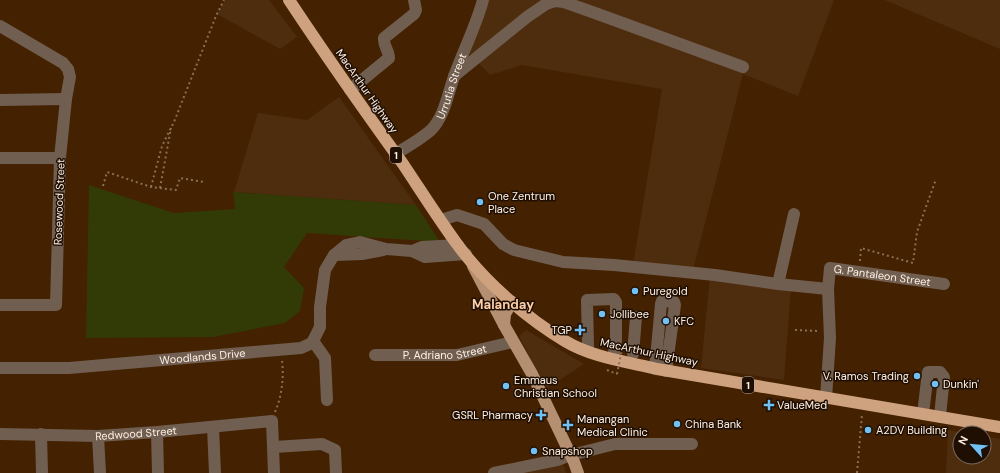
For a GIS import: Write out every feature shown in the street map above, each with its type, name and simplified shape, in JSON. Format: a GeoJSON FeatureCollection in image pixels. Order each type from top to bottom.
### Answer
{"type":"FeatureCollection","features":[{"type":"Feature","properties":{"kind":"highway","name":"MacArthur Highway"},"geometry":{"type":"LineString","coordinates":[[289,0],[350,90],[464,252],[494,285],[512,302],[565,342],[613,359],[661,370],[1000,427]]}},
{"type":"Feature","properties":{"kind":"main road"},"geometry":{"type":"LineString","coordinates":[[464,252],[535,381],[571,455],[578,473]]}},
{"type":"Feature","properties":{"kind":"main road"},"geometry":{"type":"LineString","coordinates":[[504,325],[505,314],[512,302]]}},
{"type":"Feature","properties":{"kind":"street"},"geometry":{"type":"LineString","coordinates":[[350,90],[389,58],[389,53],[383,42],[384,38],[414,14],[416,10],[414,0]]}},
{"type":"Feature","properties":{"kind":"street","name":"Urrutia Street"},"geometry":{"type":"LineString","coordinates":[[395,154],[431,130],[438,120],[454,76],[478,20],[483,0]]}},
{"type":"Feature","properties":{"kind":"street"},"geometry":{"type":"LineString","coordinates":[[454,76],[527,17],[546,4],[555,1],[564,2],[743,67]]}},
{"type":"Feature","properties":{"kind":"street","name":"Rosewood Street"},"geometry":{"type":"LineString","coordinates":[[0,26],[63,63],[68,69],[70,78],[66,99],[60,158],[56,305],[0,305]]}},
{"type":"Feature","properties":{"kind":"street"},"geometry":{"type":"LineString","coordinates":[[0,100],[66,99]]}},
{"type":"Feature","properties":{"kind":"street"},"geometry":{"type":"LineString","coordinates":[[0,158],[60,158]]}},
{"type":"Feature","properties":{"kind":"street"},"geometry":{"type":"LineString","coordinates":[[778,284],[794,214]]}},
{"type":"Feature","properties":{"kind":"street"},"geometry":{"type":"LineString","coordinates":[[441,220],[457,215],[471,219],[486,225],[503,244],[514,250],[563,262],[614,265],[715,275],[828,289]]}},
{"type":"Feature","properties":{"kind":"street"},"geometry":{"type":"LineString","coordinates":[[327,400],[326,358],[313,341],[320,327],[320,307],[325,270],[334,255],[362,254],[386,249],[412,251],[422,247],[464,252]]}},
{"type":"Feature","properties":{"kind":"street","name":"G. Pantaleon Street"},"geometry":{"type":"LineString","coordinates":[[826,398],[830,338],[828,289],[830,268],[944,284]]}},
{"type":"Feature","properties":{"kind":"street"},"geometry":{"type":"LineString","coordinates":[[587,351],[587,300],[614,299],[616,302],[616,326],[613,359]]}},
{"type":"Feature","properties":{"kind":"street"},"geometry":{"type":"LineString","coordinates":[[628,352],[636,318]]}},
{"type":"Feature","properties":{"kind":"street","name":"Woodlands Drive"},"geometry":{"type":"LineString","coordinates":[[0,368],[69,368],[301,348],[312,343],[313,341]]}},
{"type":"Feature","properties":{"kind":"street","name":"P. Adriano Street"},"geometry":{"type":"LineString","coordinates":[[375,355],[457,355],[513,342]]}},
{"type":"Feature","properties":{"kind":"street"},"geometry":{"type":"LineString","coordinates":[[923,414],[928,372],[940,372],[944,376],[940,416]]}},
{"type":"Feature","properties":{"kind":"street"},"geometry":{"type":"LineString","coordinates":[[272,421],[274,473]]}},
{"type":"Feature","properties":{"kind":"street","name":"Redwood Street"},"geometry":{"type":"LineString","coordinates":[[0,434],[98,436],[272,421]]}},
{"type":"Feature","properties":{"kind":"street"},"geometry":{"type":"LineString","coordinates":[[213,427],[214,473]]}},
{"type":"Feature","properties":{"kind":"street"},"geometry":{"type":"LineString","coordinates":[[156,432],[158,473]]}},
{"type":"Feature","properties":{"kind":"street"},"geometry":{"type":"LineString","coordinates":[[42,434],[42,473]]}},
{"type":"Feature","properties":{"kind":"street"},"geometry":{"type":"LineString","coordinates":[[98,436],[100,473]]}},
{"type":"Feature","properties":{"kind":"street"},"geometry":{"type":"LineString","coordinates":[[274,447],[322,444],[335,450],[336,473]]}},
{"type":"Feature","properties":{"kind":"street"},"geometry":{"type":"LineString","coordinates":[[494,473],[557,460],[615,444],[692,444]]}},
{"type":"Feature","properties":{"kind":"path"},"geometry":{"type":"LineString","coordinates":[[150,187],[162,146],[172,126],[216,16],[224,0]]}},
{"type":"Feature","properties":{"kind":"path"},"geometry":{"type":"LineString","coordinates":[[160,188],[172,126]]}},
{"type":"Feature","properties":{"kind":"path"},"geometry":{"type":"LineString","coordinates":[[103,186],[107,172],[150,187],[176,190],[180,178],[204,182]]}},
{"type":"Feature","properties":{"kind":"path"},"geometry":{"type":"LineString","coordinates":[[859,272],[861,248],[913,263],[917,232],[936,179]]}},
{"type":"Feature","properties":{"kind":"path"},"geometry":{"type":"LineString","coordinates":[[795,330],[821,331],[821,338]]}},
{"type":"Feature","properties":{"kind":"path"},"geometry":{"type":"LineString","coordinates":[[613,344],[617,346]]}},
{"type":"Feature","properties":{"kind":"path"},"geometry":{"type":"LineString","coordinates":[[272,421],[280,400],[283,365],[281,349]]}},
{"type":"Feature","properties":{"kind":"path"},"geometry":{"type":"LineString","coordinates":[[606,369],[617,374],[628,352]]}},
{"type":"Feature","properties":{"kind":"path"},"geometry":{"type":"LineString","coordinates":[[857,473],[863,404]]}},
{"type":"Feature","properties":{"kind":"shaded area"},"geometry":{"type":"Polygon","coordinates":[[[226,0],[269,0],[297,37],[280,49],[217,14],[226,0]]]}},
{"type":"Feature","properties":{"kind":"shaded area"},"geometry":{"type":"Polygon","coordinates":[[[486,0],[834,0],[798,96],[743,74],[693,270],[633,265],[662,89],[522,65],[490,75],[470,54],[486,0]]]}},
{"type":"Feature","properties":{"kind":"shaded area"},"geometry":{"type":"Polygon","coordinates":[[[885,0],[1000,0],[1000,49],[885,0]]]}},
{"type":"Feature","properties":{"kind":"shaded area"},"geometry":{"type":"Polygon","coordinates":[[[339,97],[416,205],[234,192],[258,113],[307,120],[339,97]]]}},
{"type":"Feature","properties":{"kind":"shaded area"},"geometry":{"type":"Polygon","coordinates":[[[710,277],[791,288],[784,380],[701,368],[710,277]]]}},
{"type":"Feature","properties":{"kind":"shaded area"},"geometry":{"type":"Polygon","coordinates":[[[526,330],[584,364],[546,389],[519,336],[526,330]]]}},
{"type":"Feature","properties":{"kind":"shaded area"},"geometry":{"type":"Polygon","coordinates":[[[948,430],[952,431],[952,465],[992,465],[992,438],[1000,439],[1000,473],[946,473],[948,430]]]}},
{"type":"Feature","properties":{"kind":"shaded area"},"geometry":{"type":"Polygon","coordinates":[[[563,463],[566,473],[516,473],[563,463]]]}},
{"type":"Feature","properties":{"kind":"green space"},"geometry":{"type":"Polygon","coordinates":[[[89,185],[174,213],[235,209],[233,192],[416,205],[440,242],[307,233],[284,267],[304,288],[300,311],[285,323],[213,337],[86,338],[89,185]]]}},
{"type":"Feature","properties":{"kind":"place","name":"One Zentrum Place"},"geometry":{"type":"Point","coordinates":[480,202]}},
{"type":"Feature","properties":{"kind":"place","name":"Puregold"},"geometry":{"type":"Point","coordinates":[635,291]}},
{"type":"Feature","properties":{"kind":"place","name":"Jollibee"},"geometry":{"type":"Point","coordinates":[602,314]}},
{"type":"Feature","properties":{"kind":"place","name":"KFC"},"geometry":{"type":"Point","coordinates":[666,321]}},
{"type":"Feature","properties":{"kind":"place","name":"TGP"},"geometry":{"type":"Point","coordinates":[580,330]}},
{"type":"Feature","properties":{"kind":"place","name":"V. Ramos Trading"},"geometry":{"type":"Point","coordinates":[917,376]}},
{"type":"Feature","properties":{"kind":"place","name":"Dunkin'"},"geometry":{"type":"Point","coordinates":[935,384]}},
{"type":"Feature","properties":{"kind":"place","name":"Emmaus Christian School"},"geometry":{"type":"Point","coordinates":[506,386]}},
{"type":"Feature","properties":{"kind":"place","name":"ValueMed"},"geometry":{"type":"Point","coordinates":[769,405]}},
{"type":"Feature","properties":{"kind":"place","name":"GSRL Pharmacy"},"geometry":{"type":"Point","coordinates":[541,415]}},
{"type":"Feature","properties":{"kind":"place","name":"China Bank"},"geometry":{"type":"Point","coordinates":[677,424]}},
{"type":"Feature","properties":{"kind":"place","name":"Manangan Medical Clinic"},"geometry":{"type":"Point","coordinates":[568,425]}},
{"type":"Feature","properties":{"kind":"place","name":"A2DV Building"},"geometry":{"type":"Point","coordinates":[868,430]}},
{"type":"Feature","properties":{"kind":"place","name":"Snapshop"},"geometry":{"type":"Point","coordinates":[534,451]}},
{"type":"Feature","properties":{"kind":"district","name":"Malanday"},"geometry":{"type":"Point","coordinates":[503,304]}}]}
